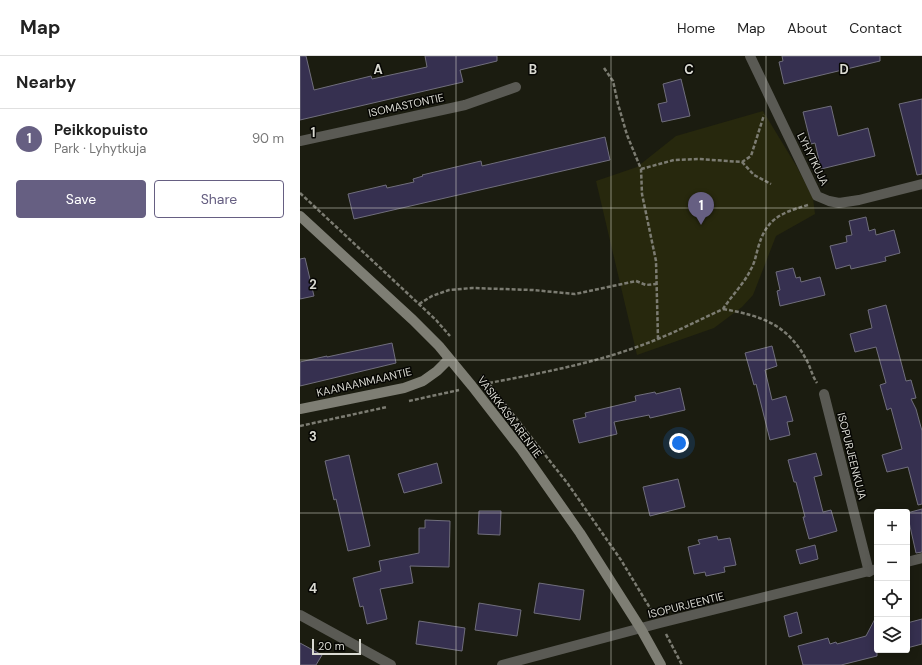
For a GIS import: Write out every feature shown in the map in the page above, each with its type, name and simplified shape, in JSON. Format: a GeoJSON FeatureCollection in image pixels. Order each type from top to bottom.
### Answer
{"type":"FeatureCollection","features":[{"type":"Feature","properties":{"kind":"street","name":"LYHYTKUJA"},"geometry":{"type":"LineString","coordinates":[[750,56],[818,196],[829,201],[839,203],[859,200],[922,184]]}},
{"type":"Feature","properties":{"kind":"street","name":"ISOMASTONTIE"},"geometry":{"type":"LineString","coordinates":[[300,140],[465,105],[516,87]]}},
{"type":"Feature","properties":{"kind":"street","name":"VASIKKASAARENTIE"},"geometry":{"type":"LineString","coordinates":[[300,216],[413,320],[449,359],[521,449],[580,533],[641,629],[661,665]]}},
{"type":"Feature","properties":{"kind":"street","name":"KAANAANMAANTIE"},"geometry":{"type":"LineString","coordinates":[[300,409],[404,388],[423,381],[437,371],[449,359]]}},
{"type":"Feature","properties":{"kind":"street","name":"ISOPURJEENKUJA"},"geometry":{"type":"LineString","coordinates":[[824,394],[873,570]]}},
{"type":"Feature","properties":{"kind":"street"},"geometry":{"type":"LineString","coordinates":[[910,561],[922,558]]}},
{"type":"Feature","properties":{"kind":"street","name":"ISOPURJEENTIE"},"geometry":{"type":"LineString","coordinates":[[502,665],[873,570]]}},
{"type":"Feature","properties":{"kind":"street"},"geometry":{"type":"LineString","coordinates":[[300,615],[391,665]]}},
{"type":"Feature","properties":{"kind":"path"},"geometry":{"type":"LineString","coordinates":[[604,68],[613,81],[627,135],[641,169],[642,194],[656,262],[658,339]]}},
{"type":"Feature","properties":{"kind":"path"},"geometry":{"type":"LineString","coordinates":[[641,169],[680,160],[699,159],[742,162],[751,156],[770,98]]}},
{"type":"Feature","properties":{"kind":"path"},"geometry":{"type":"LineString","coordinates":[[742,162],[754,175],[771,184]]}},
{"type":"Feature","properties":{"kind":"path"},"geometry":{"type":"LineString","coordinates":[[489,383],[560,369],[618,353],[658,339],[723,309],[752,268],[763,234],[773,219],[814,204],[818,196]]}},
{"type":"Feature","properties":{"kind":"path"},"geometry":{"type":"LineString","coordinates":[[419,304],[432,296],[449,290],[533,290],[575,294],[636,281],[646,286],[656,284]]}},
{"type":"Feature","properties":{"kind":"path"},"geometry":{"type":"LineString","coordinates":[[723,309],[747,313],[761,318],[777,326],[793,339],[808,363],[816,382],[824,394]]}},
{"type":"Feature","properties":{"kind":"green space"},"geometry":{"type":"Polygon","coordinates":[[[763,111],[797,167],[813,198],[815,214],[776,236],[753,295],[742,307],[714,328],[637,355],[596,181],[637,167],[676,136],[763,111]]]}},
{"type":"Feature","properties":{"kind":"building"},"geometry":{"type":"Polygon","coordinates":[[[300,56],[306,56],[314,90],[371,76],[372,79],[427,67],[425,56],[497,56],[497,61],[460,70],[463,82],[300,120],[300,56]]]}},
{"type":"Feature","properties":{"kind":"building"},"geometry":{"type":"Polygon","coordinates":[[[782,56],[880,56],[880,61],[784,84],[779,62],[783,61],[782,56]]]}},
{"type":"Feature","properties":{"kind":"building"},"geometry":{"type":"Polygon","coordinates":[[[681,79],[690,116],[662,122],[658,104],[667,102],[663,84],[681,79]]]}},
{"type":"Feature","properties":{"kind":"building"},"geometry":{"type":"Polygon","coordinates":[[[922,99],[922,174],[917,175],[899,104],[922,99]]]}},
{"type":"Feature","properties":{"kind":"building"},"geometry":{"type":"Polygon","coordinates":[[[831,106],[838,136],[868,128],[875,156],[821,169],[815,143],[811,144],[803,112],[831,106]]]}},
{"type":"Feature","properties":{"kind":"building"},"geometry":{"type":"Polygon","coordinates":[[[605,137],[610,160],[354,219],[348,194],[386,185],[387,188],[414,182],[413,179],[423,176],[422,175],[481,161],[482,166],[605,137]]]}},
{"type":"Feature","properties":{"kind":"building"},"geometry":{"type":"Polygon","coordinates":[[[866,217],[869,231],[875,229],[876,235],[894,230],[900,253],[885,257],[886,261],[851,269],[850,265],[836,269],[830,246],[847,242],[846,236],[852,235],[849,221],[866,217]]]}},
{"type":"Feature","properties":{"kind":"building"},"geometry":{"type":"Polygon","coordinates":[[[305,258],[314,296],[300,299],[300,259],[305,258]]]}},
{"type":"Feature","properties":{"kind":"building"},"geometry":{"type":"Polygon","coordinates":[[[793,268],[796,278],[800,277],[801,282],[820,277],[825,295],[780,306],[777,291],[780,290],[776,272],[793,268]]]}},
{"type":"Feature","properties":{"kind":"building"},"geometry":{"type":"Polygon","coordinates":[[[886,305],[906,381],[911,380],[916,398],[911,399],[916,409],[922,431],[922,504],[918,505],[908,467],[887,472],[882,455],[902,449],[891,408],[887,410],[880,385],[886,383],[876,347],[855,352],[850,334],[872,328],[868,310],[886,305]]]}},
{"type":"Feature","properties":{"kind":"building"},"geometry":{"type":"Polygon","coordinates":[[[392,343],[396,363],[300,386],[300,362],[392,343]]]}},
{"type":"Feature","properties":{"kind":"building"},"geometry":{"type":"Polygon","coordinates":[[[772,346],[777,366],[765,370],[772,400],[786,396],[793,421],[787,422],[790,435],[770,440],[756,384],[754,385],[745,353],[772,346]]]}},
{"type":"Feature","properties":{"kind":"building"},"geometry":{"type":"Polygon","coordinates":[[[680,388],[685,410],[650,418],[649,415],[614,422],[617,434],[579,443],[573,420],[586,417],[585,413],[636,401],[635,396],[655,392],[656,394],[680,388]]]}},
{"type":"Feature","properties":{"kind":"building"},"geometry":{"type":"Polygon","coordinates":[[[816,453],[822,475],[814,477],[823,512],[831,510],[837,531],[809,539],[796,482],[794,482],[788,460],[816,453]]]}},
{"type":"Feature","properties":{"kind":"building"},"geometry":{"type":"Polygon","coordinates":[[[349,455],[370,546],[348,551],[336,499],[334,500],[325,461],[349,455]]]}},
{"type":"Feature","properties":{"kind":"building"},"geometry":{"type":"Polygon","coordinates":[[[437,463],[442,483],[404,493],[398,474],[437,463]]]}},
{"type":"Feature","properties":{"kind":"building"},"geometry":{"type":"Polygon","coordinates":[[[678,479],[685,507],[650,516],[643,487],[678,479]]]}},
{"type":"Feature","properties":{"kind":"building"},"geometry":{"type":"Polygon","coordinates":[[[922,509],[922,552],[916,553],[910,526],[910,512],[922,509]]]}},
{"type":"Feature","properties":{"kind":"building"},"geometry":{"type":"Polygon","coordinates":[[[479,511],[501,511],[500,535],[478,534],[479,511]]]}},
{"type":"Feature","properties":{"kind":"building"},"geometry":{"type":"Polygon","coordinates":[[[425,520],[450,521],[449,567],[410,566],[413,583],[380,589],[387,619],[367,624],[363,606],[360,607],[353,578],[381,571],[379,561],[419,553],[419,528],[425,528],[425,520]]]}},
{"type":"Feature","properties":{"kind":"building"},"geometry":{"type":"Polygon","coordinates":[[[717,536],[718,540],[730,538],[736,565],[724,567],[725,572],[706,576],[705,572],[694,574],[688,547],[700,544],[698,540],[717,536]]]}},
{"type":"Feature","properties":{"kind":"building"},"geometry":{"type":"Polygon","coordinates":[[[815,545],[818,559],[800,564],[796,550],[815,545]]]}},
{"type":"Feature","properties":{"kind":"building"},"geometry":{"type":"Polygon","coordinates":[[[539,583],[584,590],[580,620],[534,613],[539,583]]]}},
{"type":"Feature","properties":{"kind":"building"},"geometry":{"type":"Polygon","coordinates":[[[479,603],[521,610],[517,636],[475,630],[479,603]]]}},
{"type":"Feature","properties":{"kind":"building"},"geometry":{"type":"Polygon","coordinates":[[[797,612],[802,633],[789,637],[784,616],[797,612]]]}},
{"type":"Feature","properties":{"kind":"building"},"geometry":{"type":"Polygon","coordinates":[[[922,619],[922,644],[910,647],[910,622],[922,619]]]}},
{"type":"Feature","properties":{"kind":"building"},"geometry":{"type":"Polygon","coordinates":[[[419,621],[465,628],[462,651],[416,644],[419,621]]]}},
{"type":"Feature","properties":{"kind":"building"},"geometry":{"type":"Polygon","coordinates":[[[874,621],[874,653],[877,653],[877,656],[841,665],[803,665],[798,646],[828,638],[830,644],[836,642],[837,644],[866,636],[874,621]]]}},
{"type":"Feature","properties":{"kind":"building"},"geometry":{"type":"Polygon","coordinates":[[[300,643],[322,655],[316,665],[300,665],[300,643]]]}},
{"type":"Feature","properties":{"kind":"place","name":"Peikkopuisto"},"geometry":{"type":"Point","coordinates":[701,225]}}]}
